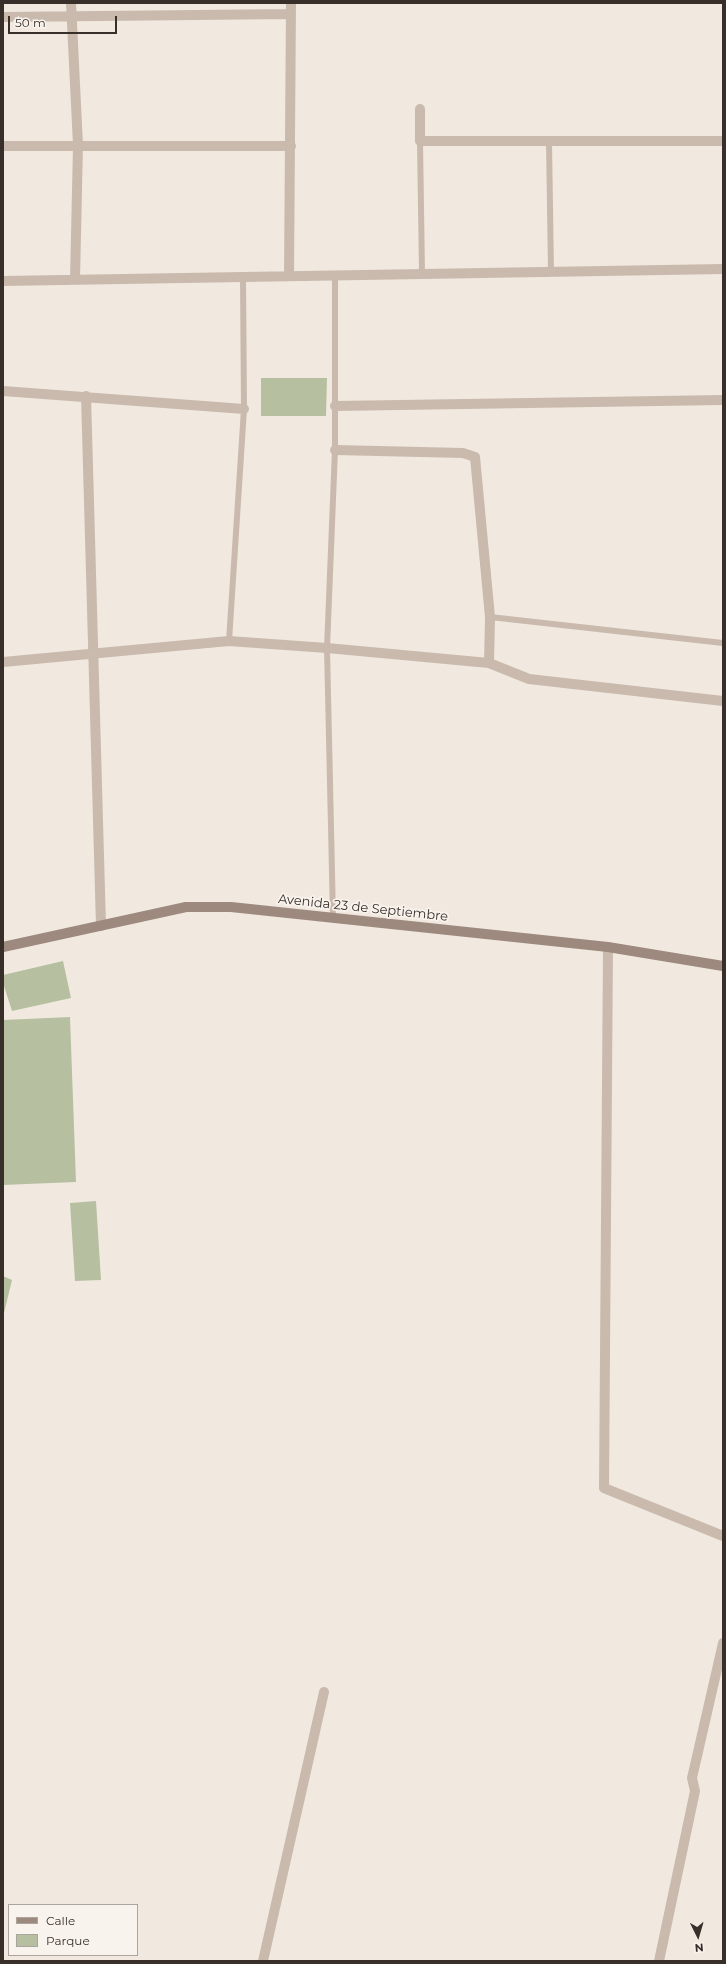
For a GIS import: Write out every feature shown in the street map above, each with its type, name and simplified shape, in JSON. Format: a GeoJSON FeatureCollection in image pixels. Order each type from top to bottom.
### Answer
{"type":"FeatureCollection","features":[{"type":"Feature","properties":{"kind":"main road","name":"Avenida 23 de Septiembre"},"geometry":{"type":"LineString","coordinates":[[3,947],[186,907],[232,908],[333,917],[608,947],[723,966]]}},
{"type":"Feature","properties":{"kind":"street"},"geometry":{"type":"LineString","coordinates":[[71,3],[78,145],[75,280]]}},
{"type":"Feature","properties":{"kind":"street"},"geometry":{"type":"LineString","coordinates":[[289,276],[291,3]]}},
{"type":"Feature","properties":{"kind":"street"},"geometry":{"type":"LineString","coordinates":[[3,17],[290,14]]}},
{"type":"Feature","properties":{"kind":"street"},"geometry":{"type":"LineString","coordinates":[[420,109],[420,141],[723,141]]}},
{"type":"Feature","properties":{"kind":"street"},"geometry":{"type":"LineString","coordinates":[[3,146],[291,146]]}},
{"type":"Feature","properties":{"kind":"street"},"geometry":{"type":"LineString","coordinates":[[3,281],[723,270]]}},
{"type":"Feature","properties":{"kind":"street"},"geometry":{"type":"LineString","coordinates":[[3,391],[244,409]]}},
{"type":"Feature","properties":{"kind":"street"},"geometry":{"type":"LineString","coordinates":[[86,396],[101,926]]}},
{"type":"Feature","properties":{"kind":"street"},"geometry":{"type":"LineString","coordinates":[[335,406],[723,400]]}},
{"type":"Feature","properties":{"kind":"street"},"geometry":{"type":"LineString","coordinates":[[335,450],[464,453],[475,457],[490,617],[490,663]]}},
{"type":"Feature","properties":{"kind":"street"},"geometry":{"type":"LineString","coordinates":[[3,662],[229,641],[327,648],[490,663],[529,679],[723,700]]}},
{"type":"Feature","properties":{"kind":"street"},"geometry":{"type":"LineString","coordinates":[[608,947],[604,1488],[723,1536]]}},
{"type":"Feature","properties":{"kind":"street"},"geometry":{"type":"LineString","coordinates":[[659,1961],[695,1791],[692,1778],[723,1643]]}},
{"type":"Feature","properties":{"kind":"street"},"geometry":{"type":"LineString","coordinates":[[264,1961],[324,1692]]}},
{"type":"Feature","properties":{"kind":"lane"},"geometry":{"type":"LineString","coordinates":[[420,141],[422,274]]}},
{"type":"Feature","properties":{"kind":"lane"},"geometry":{"type":"LineString","coordinates":[[549,142],[551,272]]}},
{"type":"Feature","properties":{"kind":"lane"},"geometry":{"type":"LineString","coordinates":[[333,917],[327,648],[335,450],[335,276]]}},
{"type":"Feature","properties":{"kind":"lane"},"geometry":{"type":"LineString","coordinates":[[229,641],[244,409],[243,277]]}},
{"type":"Feature","properties":{"kind":"lane"},"geometry":{"type":"LineString","coordinates":[[490,617],[723,643]]}},
{"type":"Feature","properties":{"kind":"green space"},"geometry":{"type":"Polygon","coordinates":[[[261,378],[327,378],[326,416],[261,416],[261,378]]]}},
{"type":"Feature","properties":{"kind":"green space"},"geometry":{"type":"Polygon","coordinates":[[[63,961],[71,998],[12,1011],[3,983],[3,975],[63,961]]]}},
{"type":"Feature","properties":{"kind":"green space"},"geometry":{"type":"Polygon","coordinates":[[[70,1017],[76,1182],[3,1185],[3,1020],[70,1017]]]}},
{"type":"Feature","properties":{"kind":"green space"},"geometry":{"type":"Polygon","coordinates":[[[96,1201],[101,1280],[75,1281],[70,1203],[96,1201]]]}},
{"type":"Feature","properties":{"kind":"green space"},"geometry":{"type":"Polygon","coordinates":[[[3,1276],[12,1280],[3,1317],[3,1276]]]}}]}
